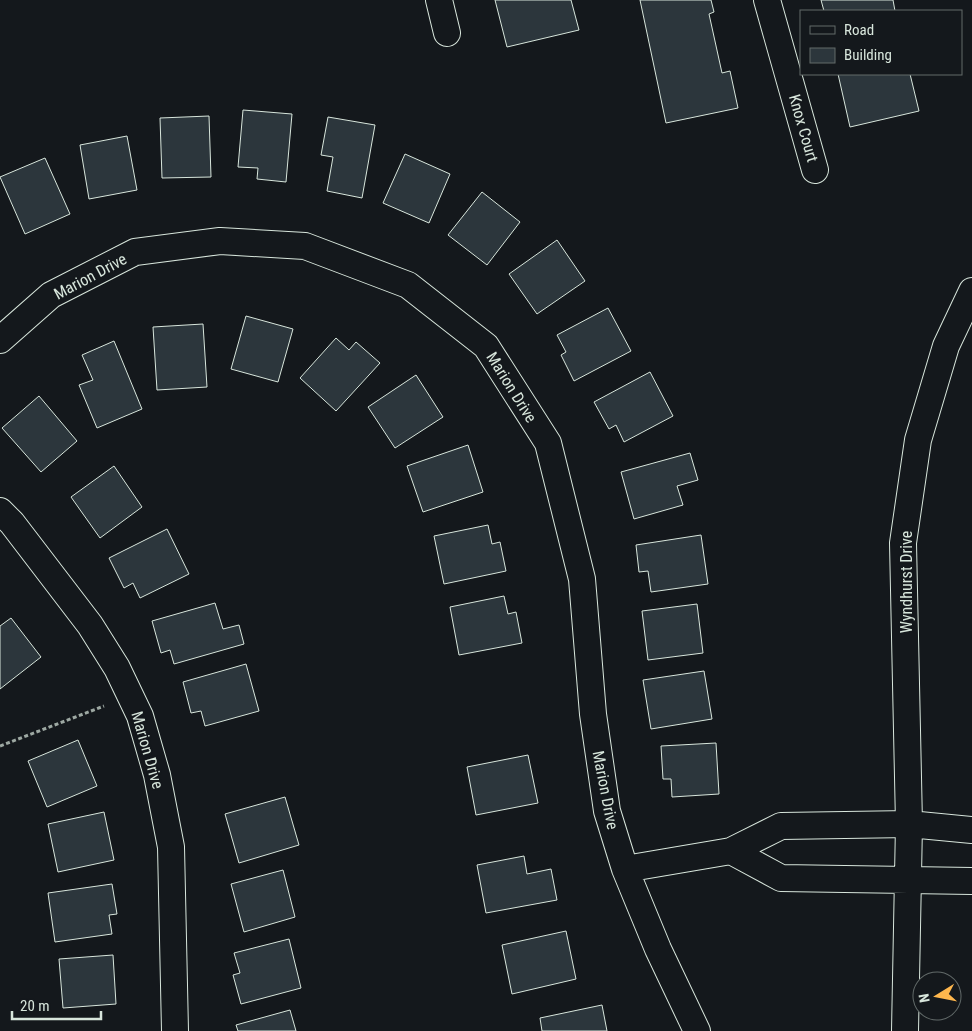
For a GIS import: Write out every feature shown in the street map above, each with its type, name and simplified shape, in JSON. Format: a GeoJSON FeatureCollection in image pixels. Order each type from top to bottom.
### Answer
{"type":"FeatureCollection","features":[{"type":"Feature","properties":{"kind":"street"},"geometry":{"type":"LineString","coordinates":[[439,0],[447,34]]}},
{"type":"Feature","properties":{"kind":"street","name":"Knox Court"},"geometry":{"type":"LineString","coordinates":[[767,0],[815,170]]}},
{"type":"Feature","properties":{"kind":"street","name":"Marion Drive"},"geometry":{"type":"LineString","coordinates":[[0,340],[51,295],[134,252],[220,242],[305,246],[408,285],[486,346],[548,443],[582,580],[593,714],[607,811],[625,869],[658,949],[696,1031]]}},
{"type":"Feature","properties":{"kind":"street","name":"Wyndhurst Drive"},"geometry":{"type":"LineString","coordinates":[[905,1031],[909,824],[903,543],[918,440],[946,346],[972,291]]}},
{"type":"Feature","properties":{"kind":"street","name":"Marion Drive"},"geometry":{"type":"LineString","coordinates":[[0,511],[90,625],[117,668],[140,716],[157,775],[171,847],[175,1031]]}},
{"type":"Feature","properties":{"kind":"street"},"geometry":{"type":"LineString","coordinates":[[625,869],[731,851],[781,826],[909,824],[972,830]]}},
{"type":"Feature","properties":{"kind":"street"},"geometry":{"type":"LineString","coordinates":[[731,851],[781,878],[908,882],[972,881]]}},
{"type":"Feature","properties":{"kind":"path"},"geometry":{"type":"LineString","coordinates":[[0,746],[131,696]]}},
{"type":"Feature","properties":{"kind":"building"},"geometry":{"type":"Polygon","coordinates":[[[495,0],[571,0],[579,30],[507,47],[495,0]]]}},
{"type":"Feature","properties":{"kind":"building"},"geometry":{"type":"Polygon","coordinates":[[[640,0],[711,0],[714,12],[709,14],[722,73],[730,71],[738,108],[666,123],[640,0]]]}},
{"type":"Feature","properties":{"kind":"building"},"geometry":{"type":"Polygon","coordinates":[[[821,0],[893,0],[895,10],[824,10],[821,0]]]}},
{"type":"Feature","properties":{"kind":"building"},"geometry":{"type":"Polygon","coordinates":[[[838,75],[910,75],[919,111],[850,127],[838,75]]]}},
{"type":"Feature","properties":{"kind":"building"},"geometry":{"type":"Polygon","coordinates":[[[243,110],[292,114],[286,182],[257,179],[258,168],[238,167],[243,110]]]}},
{"type":"Feature","properties":{"kind":"building"},"geometry":{"type":"Polygon","coordinates":[[[209,116],[211,177],[162,178],[160,118],[209,116]]]}},
{"type":"Feature","properties":{"kind":"building"},"geometry":{"type":"Polygon","coordinates":[[[328,117],[375,125],[362,198],[327,191],[333,157],[321,155],[328,117]]]}},
{"type":"Feature","properties":{"kind":"building"},"geometry":{"type":"Polygon","coordinates":[[[127,136],[137,190],[89,199],[80,145],[127,136]]]}},
{"type":"Feature","properties":{"kind":"building"},"geometry":{"type":"Polygon","coordinates":[[[405,154],[450,174],[429,223],[383,203],[405,154]]]}},
{"type":"Feature","properties":{"kind":"building"},"geometry":{"type":"Polygon","coordinates":[[[45,158],[70,214],[25,234],[0,177],[45,158]]]}},
{"type":"Feature","properties":{"kind":"building"},"geometry":{"type":"Polygon","coordinates":[[[482,192],[520,222],[487,265],[448,235],[482,192]]]}},
{"type":"Feature","properties":{"kind":"building"},"geometry":{"type":"Polygon","coordinates":[[[557,240],[585,281],[537,314],[509,274],[557,240]]]}},
{"type":"Feature","properties":{"kind":"building"},"geometry":{"type":"Polygon","coordinates":[[[608,308],[631,351],[574,381],[561,355],[566,352],[557,335],[608,308]]]}},
{"type":"Feature","properties":{"kind":"building"},"geometry":{"type":"Polygon","coordinates":[[[246,316],[293,329],[278,382],[231,369],[246,316]]]}},
{"type":"Feature","properties":{"kind":"building"},"geometry":{"type":"Polygon","coordinates":[[[203,324],[207,387],[157,390],[153,327],[203,324]]]}},
{"type":"Feature","properties":{"kind":"building"},"geometry":{"type":"Polygon","coordinates":[[[336,338],[349,350],[356,342],[380,363],[336,411],[300,378],[336,338]]]}},
{"type":"Feature","properties":{"kind":"building"},"geometry":{"type":"Polygon","coordinates":[[[114,341],[142,409],[97,428],[79,385],[93,380],[82,355],[114,341]]]}},
{"type":"Feature","properties":{"kind":"building"},"geometry":{"type":"Polygon","coordinates":[[[650,372],[673,416],[624,442],[616,425],[609,429],[594,402],[650,372]]]}},
{"type":"Feature","properties":{"kind":"building"},"geometry":{"type":"Polygon","coordinates":[[[416,375],[443,417],[395,448],[368,407],[416,375]]]}},
{"type":"Feature","properties":{"kind":"building"},"geometry":{"type":"Polygon","coordinates":[[[39,396],[77,441],[41,472],[2,428],[39,396]]]}},
{"type":"Feature","properties":{"kind":"building"},"geometry":{"type":"Polygon","coordinates":[[[468,445],[483,492],[423,512],[407,466],[468,445]]]}},
{"type":"Feature","properties":{"kind":"building"},"geometry":{"type":"Polygon","coordinates":[[[690,453],[698,480],[677,486],[683,505],[634,519],[621,472],[690,453]]]}},
{"type":"Feature","properties":{"kind":"building"},"geometry":{"type":"Polygon","coordinates":[[[114,466],[142,507],[100,538],[71,497],[114,466]]]}},
{"type":"Feature","properties":{"kind":"building"},"geometry":{"type":"Polygon","coordinates":[[[488,525],[492,544],[500,542],[506,571],[444,584],[434,536],[488,525]]]}},
{"type":"Feature","properties":{"kind":"building"},"geometry":{"type":"Polygon","coordinates":[[[167,529],[189,574],[140,598],[133,583],[124,588],[109,558],[167,529]]]}},
{"type":"Feature","properties":{"kind":"building"},"geometry":{"type":"Polygon","coordinates":[[[701,535],[708,584],[651,592],[648,571],[639,572],[636,545],[701,535]]]}},
{"type":"Feature","properties":{"kind":"building"},"geometry":{"type":"Polygon","coordinates":[[[504,596],[508,614],[516,612],[522,643],[459,655],[450,607],[504,596]]]}},
{"type":"Feature","properties":{"kind":"building"},"geometry":{"type":"Polygon","coordinates":[[[215,603],[223,629],[239,625],[244,644],[174,664],[170,650],[161,653],[152,621],[215,603]]]}},
{"type":"Feature","properties":{"kind":"building"},"geometry":{"type":"Polygon","coordinates":[[[697,604],[703,653],[648,660],[642,611],[697,604]]]}},
{"type":"Feature","properties":{"kind":"building"},"geometry":{"type":"Polygon","coordinates":[[[11,618],[41,657],[0,689],[0,626],[11,618]]]}},
{"type":"Feature","properties":{"kind":"building"},"geometry":{"type":"Polygon","coordinates":[[[246,664],[259,711],[205,726],[201,711],[191,713],[183,682],[246,664]]]}},
{"type":"Feature","properties":{"kind":"building"},"geometry":{"type":"Polygon","coordinates":[[[704,671],[712,719],[651,729],[643,680],[704,671]]]}},
{"type":"Feature","properties":{"kind":"building"},"geometry":{"type":"Polygon","coordinates":[[[78,740],[97,786],[47,807],[28,761],[78,740]]]}},
{"type":"Feature","properties":{"kind":"building"},"geometry":{"type":"Polygon","coordinates":[[[716,743],[719,794],[672,797],[671,779],[663,779],[661,746],[716,743]]]}},
{"type":"Feature","properties":{"kind":"building"},"geometry":{"type":"Polygon","coordinates":[[[528,755],[538,803],[476,815],[467,767],[528,755]]]}},
{"type":"Feature","properties":{"kind":"building"},"geometry":{"type":"Polygon","coordinates":[[[285,797],[299,845],[239,863],[225,814],[285,797]]]}},
{"type":"Feature","properties":{"kind":"building"},"geometry":{"type":"Polygon","coordinates":[[[104,812],[114,860],[58,872],[48,824],[104,812]]]}},
{"type":"Feature","properties":{"kind":"building"},"geometry":{"type":"Polygon","coordinates":[[[524,856],[527,874],[551,869],[557,900],[486,913],[477,865],[524,856]]]}},
{"type":"Feature","properties":{"kind":"building"},"geometry":{"type":"Polygon","coordinates":[[[283,870],[295,917],[244,932],[231,884],[283,870]]]}},
{"type":"Feature","properties":{"kind":"building"},"geometry":{"type":"Polygon","coordinates":[[[112,884],[117,914],[109,915],[112,934],[55,942],[48,893],[112,884]]]}},
{"type":"Feature","properties":{"kind":"building"},"geometry":{"type":"Polygon","coordinates":[[[566,931],[576,979],[512,994],[502,945],[566,931]]]}},
{"type":"Feature","properties":{"kind":"building"},"geometry":{"type":"Polygon","coordinates":[[[289,939],[301,988],[241,1004],[233,975],[240,973],[234,953],[289,939]]]}},
{"type":"Feature","properties":{"kind":"building"},"geometry":{"type":"Polygon","coordinates":[[[113,955],[116,1004],[63,1008],[59,959],[113,955]]]}},
{"type":"Feature","properties":{"kind":"building"},"geometry":{"type":"Polygon","coordinates":[[[602,1005],[607,1031],[542,1031],[540,1018],[602,1005]]]}},
{"type":"Feature","properties":{"kind":"building"},"geometry":{"type":"Polygon","coordinates":[[[290,1010],[296,1031],[238,1031],[236,1025],[290,1010]]]}}]}
